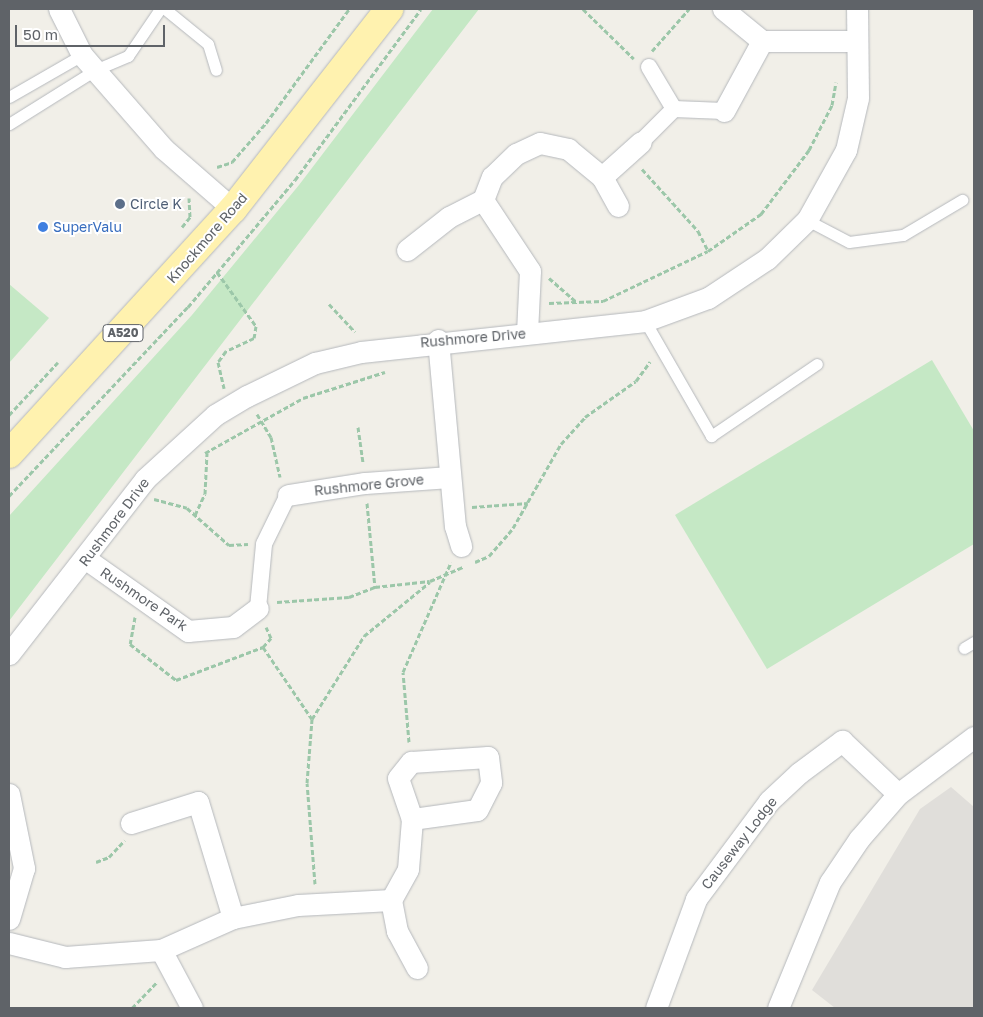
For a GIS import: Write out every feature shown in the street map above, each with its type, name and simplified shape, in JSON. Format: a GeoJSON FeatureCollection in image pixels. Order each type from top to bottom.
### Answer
{"type":"FeatureCollection","features":[{"type":"Feature","properties":{"kind":"main road","name":"Knockmore Road"},"geometry":{"type":"LineString","coordinates":[[9,454],[233,209],[389,9]]}},
{"type":"Feature","properties":{"kind":"street"},"geometry":{"type":"LineString","coordinates":[[60,9],[88,63],[164,149],[233,209]]}},
{"type":"Feature","properties":{"kind":"street"},"geometry":{"type":"LineString","coordinates":[[723,9],[762,41],[856,42]]}},
{"type":"Feature","properties":{"kind":"street","name":"Rushmore Drive"},"geometry":{"type":"LineString","coordinates":[[9,654],[86,559],[145,479],[240,400],[315,363],[361,352],[438,340],[645,321],[708,298],[767,259],[807,220],[846,150],[858,98],[857,9]]}},
{"type":"Feature","properties":{"kind":"street"},"geometry":{"type":"LineString","coordinates":[[602,177],[674,109],[724,111],[762,41]]}},
{"type":"Feature","properties":{"kind":"street"},"geometry":{"type":"LineString","coordinates":[[649,67],[674,109]]}},
{"type":"Feature","properties":{"kind":"street"},"geometry":{"type":"LineString","coordinates":[[407,250],[449,217],[483,200],[492,177],[516,154],[540,143],[568,149],[602,177],[618,206]]}},
{"type":"Feature","properties":{"kind":"street"},"geometry":{"type":"LineString","coordinates":[[483,200],[530,271],[526,333]]}},
{"type":"Feature","properties":{"kind":"street"},"geometry":{"type":"LineString","coordinates":[[438,340],[453,508],[461,546]]}},
{"type":"Feature","properties":{"kind":"street","name":"Rushmore Grove"},"geometry":{"type":"LineString","coordinates":[[288,495],[365,483],[450,477]]}},
{"type":"Feature","properties":{"kind":"street"},"geometry":{"type":"LineString","coordinates":[[258,608],[264,544],[288,495]]}},
{"type":"Feature","properties":{"kind":"street","name":"Rushmore Park"},"geometry":{"type":"LineString","coordinates":[[86,559],[188,631],[233,626],[258,608]]}},
{"type":"Feature","properties":{"kind":"street"},"geometry":{"type":"LineString","coordinates":[[778,1008],[830,882],[898,794],[974,737]]}},
{"type":"Feature","properties":{"kind":"street","name":"Causeway Lodge"},"geometry":{"type":"LineString","coordinates":[[656,1008],[686,931],[696,899],[763,809],[835,743],[851,746],[898,794]]}},
{"type":"Feature","properties":{"kind":"street"},"geometry":{"type":"LineString","coordinates":[[412,819],[476,810],[491,783],[488,757],[411,762],[398,778],[412,819],[408,869],[391,900],[397,931],[417,968]]}},
{"type":"Feature","properties":{"kind":"street"},"geometry":{"type":"LineString","coordinates":[[9,794],[24,868],[9,919]]}},
{"type":"Feature","properties":{"kind":"street"},"geometry":{"type":"LineString","coordinates":[[131,823],[198,802],[233,918]]}},
{"type":"Feature","properties":{"kind":"street"},"geometry":{"type":"LineString","coordinates":[[9,944],[65,957],[162,950],[233,918],[317,904],[391,900]]}},
{"type":"Feature","properties":{"kind":"street"},"geometry":{"type":"LineString","coordinates":[[162,950],[192,1008]]}},
{"type":"Feature","properties":{"kind":"lane"},"geometry":{"type":"LineString","coordinates":[[9,98],[88,63],[128,56],[160,9]]}},
{"type":"Feature","properties":{"kind":"lane"},"geometry":{"type":"LineString","coordinates":[[165,9],[208,44],[216,70]]}},
{"type":"Feature","properties":{"kind":"lane"},"geometry":{"type":"LineString","coordinates":[[9,124],[88,63]]}},
{"type":"Feature","properties":{"kind":"lane"},"geometry":{"type":"LineString","coordinates":[[807,220],[850,242],[903,235],[962,200]]}},
{"type":"Feature","properties":{"kind":"lane"},"geometry":{"type":"LineString","coordinates":[[645,321],[711,436],[817,364]]}},
{"type":"Feature","properties":{"kind":"path"},"geometry":{"type":"LineString","coordinates":[[211,169],[232,162],[254,137],[349,9]]}},
{"type":"Feature","properties":{"kind":"path"},"geometry":{"type":"LineString","coordinates":[[583,9],[630,57],[649,67],[653,46],[689,9]]}},
{"type":"Feature","properties":{"kind":"path"},"geometry":{"type":"LineString","coordinates":[[528,304],[603,301],[708,251],[761,214],[809,150],[832,105],[836,77]]}},
{"type":"Feature","properties":{"kind":"path"},"geometry":{"type":"LineString","coordinates":[[634,148],[698,231],[708,251]]}},
{"type":"Feature","properties":{"kind":"path"},"geometry":{"type":"LineString","coordinates":[[179,231],[190,217],[189,195]]}},
{"type":"Feature","properties":{"kind":"path"},"geometry":{"type":"LineString","coordinates":[[530,271],[542,271],[577,302]]}},
{"type":"Feature","properties":{"kind":"path"},"geometry":{"type":"LineString","coordinates":[[217,272],[256,326],[254,338],[226,351],[218,362],[218,378],[262,422],[271,437],[273,462]]}},
{"type":"Feature","properties":{"kind":"path"},"geometry":{"type":"LineString","coordinates":[[329,304],[355,332],[361,352]]}},
{"type":"Feature","properties":{"kind":"path"},"geometry":{"type":"LineString","coordinates":[[258,608],[291,597],[349,597],[375,586],[430,581],[489,556],[529,503],[561,444],[585,417],[636,381],[659,346]]}},
{"type":"Feature","properties":{"kind":"path"},"geometry":{"type":"LineString","coordinates":[[198,456],[207,453],[303,398],[395,370]]}},
{"type":"Feature","properties":{"kind":"path"},"geometry":{"type":"LineString","coordinates":[[358,427],[375,586]]}},
{"type":"Feature","properties":{"kind":"path"},"geometry":{"type":"LineString","coordinates":[[195,515],[205,494],[207,453]]}},
{"type":"Feature","properties":{"kind":"path"},"geometry":{"type":"LineString","coordinates":[[144,505],[157,491]]}},
{"type":"Feature","properties":{"kind":"path"},"geometry":{"type":"LineString","coordinates":[[151,498],[195,515],[229,545],[264,544]]}},
{"type":"Feature","properties":{"kind":"path"},"geometry":{"type":"LineString","coordinates":[[453,508],[529,503]]}},
{"type":"Feature","properties":{"kind":"path"},"geometry":{"type":"LineString","coordinates":[[411,762],[403,672],[443,576],[461,546]]}},
{"type":"Feature","properties":{"kind":"path"},"geometry":{"type":"LineString","coordinates":[[317,904],[307,783],[312,719],[364,636],[430,581]]}},
{"type":"Feature","properties":{"kind":"path"},"geometry":{"type":"LineString","coordinates":[[147,602],[133,620],[130,644],[176,680],[263,647],[312,719]]}},
{"type":"Feature","properties":{"kind":"path"},"geometry":{"type":"LineString","coordinates":[[96,862],[123,845],[131,823]]}},
{"type":"Feature","properties":{"kind":"path"},"geometry":{"type":"LineString","coordinates":[[132,1008],[141,994],[172,971]]}},
{"type":"Feature","properties":{"kind":"shaded area"},"geometry":{"type":"Polygon","coordinates":[[[951,787],[974,807],[974,1008],[835,1008],[812,990],[920,809],[951,787]]]}},
{"type":"Feature","properties":{"kind":"green space"},"geometry":{"type":"Polygon","coordinates":[[[433,9],[479,9],[9,621],[9,516],[192,315],[299,185],[433,9]]]}},
{"type":"Feature","properties":{"kind":"green space"},"geometry":{"type":"Polygon","coordinates":[[[9,284],[49,318],[9,363],[9,284]]]}},
{"type":"Feature","properties":{"kind":"green space"},"geometry":{"type":"Polygon","coordinates":[[[932,360],[974,431],[974,544],[767,669],[675,515],[932,360]]]}},
{"type":"Feature","properties":{"kind":"place","name":"Circle K"},"geometry":{"type":"Point","coordinates":[120,204]}},
{"type":"Feature","properties":{"kind":"place","name":"SuperValu"},"geometry":{"type":"Point","coordinates":[43,227]}}]}
